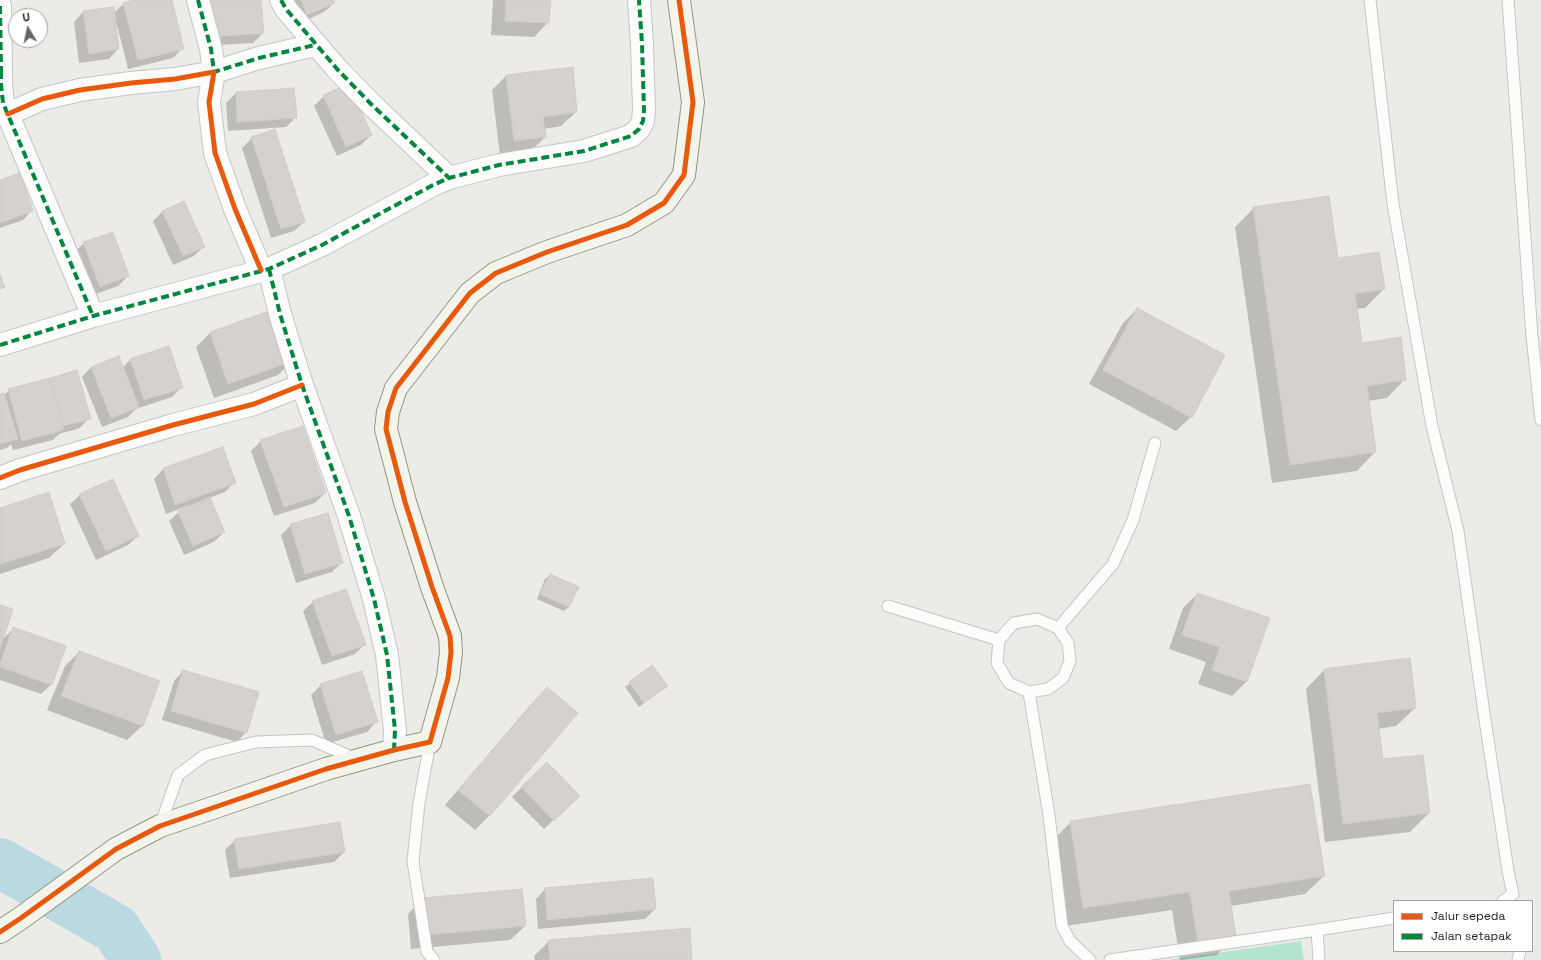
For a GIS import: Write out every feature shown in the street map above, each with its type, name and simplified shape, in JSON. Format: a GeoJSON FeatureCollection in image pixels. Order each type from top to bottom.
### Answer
{"type":"FeatureCollection","features":[{"type":"Feature","properties":{"kind":"street"},"geometry":{"type":"LineString","coordinates":[[198,0],[211,49],[214,72],[209,102],[215,153],[235,209],[265,269],[302,385],[349,516],[374,599],[387,655],[395,730],[394,750]]}},
{"type":"Feature","properties":{"kind":"street"},"geometry":{"type":"LineString","coordinates":[[281,0],[286,9],[315,45],[371,104],[449,178]]}},
{"type":"Feature","properties":{"kind":"street"},"geometry":{"type":"LineString","coordinates":[[0,345],[93,316],[265,269],[322,245],[433,184],[449,178],[499,165],[584,151],[631,136],[639,129],[643,121],[644,110],[639,0]]}},
{"type":"Feature","properties":{"kind":"street"},"geometry":{"type":"LineString","coordinates":[[0,932],[22,918],[116,849],[160,826],[326,769],[394,750],[430,742],[448,678],[451,652],[450,636],[432,587],[406,502],[386,429],[388,412],[396,388],[470,293],[496,273],[547,252],[627,225],[664,203],[668,198],[684,175],[693,102],[679,0]]}},
{"type":"Feature","properties":{"kind":"street"},"geometry":{"type":"LineString","coordinates":[[0,6],[0,85],[3,103],[93,316]]}},
{"type":"Feature","properties":{"kind":"street"},"geometry":{"type":"LineString","coordinates":[[8,114],[42,99],[80,90],[175,79],[214,72],[259,58],[315,45]]}},
{"type":"Feature","properties":{"kind":"street"},"geometry":{"type":"LineString","coordinates":[[0,478],[20,470],[254,404],[302,385]]}},
{"type":"Feature","properties":{"kind":"lane"},"geometry":{"type":"LineString","coordinates":[[1370,0],[1393,204],[1432,426],[1458,531],[1484,713],[1513,897]]}},
{"type":"Feature","properties":{"kind":"lane"},"geometry":{"type":"LineString","coordinates":[[1508,0],[1532,336],[1541,420]]}},
{"type":"Feature","properties":{"kind":"lane"},"geometry":{"type":"LineString","coordinates":[[1058,628],[1113,564],[1133,520],[1155,443]]}},
{"type":"Feature","properties":{"kind":"lane"},"geometry":{"type":"LineString","coordinates":[[888,606],[999,640]]}},
{"type":"Feature","properties":{"kind":"lane"},"geometry":{"type":"LineString","coordinates":[[1037,619],[1058,628],[1068,643],[1070,661],[1063,678],[1048,689],[1029,692],[1009,683],[997,663],[999,640],[1014,623],[1037,619]]}},
{"type":"Feature","properties":{"kind":"lane"},"geometry":{"type":"LineString","coordinates":[[1029,692],[1049,815],[1062,926],[1070,941],[1090,960]]}},
{"type":"Feature","properties":{"kind":"lane"},"geometry":{"type":"LineString","coordinates":[[160,826],[178,775],[205,754],[256,742],[312,740],[358,760]]}},
{"type":"Feature","properties":{"kind":"lane"},"geometry":{"type":"LineString","coordinates":[[430,742],[419,803],[413,861],[427,952],[434,960]]}},
{"type":"Feature","properties":{"kind":"lane"},"geometry":{"type":"LineString","coordinates":[[1110,960],[1393,918]]}},
{"type":"Feature","properties":{"kind":"lane"},"geometry":{"type":"LineString","coordinates":[[1317,930],[1319,960]]}},
{"type":"Feature","properties":{"kind":"green space"},"geometry":{"type":"Polygon","coordinates":[[[1301,941],[1304,960],[1168,960],[1301,941]]]}},
{"type":"Feature","properties":{"kind":"building"},"geometry":{"type":"Polygon","coordinates":[[[133,0],[172,0],[184,49],[138,60],[123,3],[133,0]]]}},
{"type":"Feature","properties":{"kind":"building"},"geometry":{"type":"Polygon","coordinates":[[[261,0],[264,33],[210,37],[203,1],[261,0]]]}},
{"type":"Feature","properties":{"kind":"building"},"geometry":{"type":"Polygon","coordinates":[[[301,0],[333,0],[335,3],[307,15],[301,0]]]}},
{"type":"Feature","properties":{"kind":"building"},"geometry":{"type":"Polygon","coordinates":[[[506,0],[551,0],[549,23],[505,21],[506,0]]]}},
{"type":"Feature","properties":{"kind":"building"},"geometry":{"type":"Polygon","coordinates":[[[114,7],[119,49],[89,54],[83,11],[114,7]]]}},
{"type":"Feature","properties":{"kind":"building"},"geometry":{"type":"Polygon","coordinates":[[[573,67],[577,112],[543,117],[546,137],[514,141],[506,75],[573,67]]]}},
{"type":"Feature","properties":{"kind":"building"},"geometry":{"type":"Polygon","coordinates":[[[349,84],[372,135],[346,147],[323,95],[349,84]]]}},
{"type":"Feature","properties":{"kind":"building"},"geometry":{"type":"Polygon","coordinates":[[[294,88],[297,118],[237,122],[236,92],[294,88]]]}},
{"type":"Feature","properties":{"kind":"building"},"geometry":{"type":"Polygon","coordinates":[[[275,129],[305,222],[281,229],[251,137],[275,129]]]}},
{"type":"Feature","properties":{"kind":"building"},"geometry":{"type":"Polygon","coordinates":[[[20,173],[33,211],[0,223],[0,180],[20,173]]]}},
{"type":"Feature","properties":{"kind":"building"},"geometry":{"type":"Polygon","coordinates":[[[1329,196],[1338,258],[1379,252],[1385,289],[1355,294],[1362,343],[1401,337],[1406,380],[1367,386],[1376,452],[1290,465],[1253,207],[1329,196]]]}},
{"type":"Feature","properties":{"kind":"building"},"geometry":{"type":"Polygon","coordinates":[[[184,201],[205,247],[183,256],[162,211],[184,201]]]}},
{"type":"Feature","properties":{"kind":"building"},"geometry":{"type":"Polygon","coordinates":[[[113,232],[129,276],[100,287],[83,242],[113,232]]]}},
{"type":"Feature","properties":{"kind":"building"},"geometry":{"type":"Polygon","coordinates":[[[0,274],[5,287],[0,289],[0,274]]]}},
{"type":"Feature","properties":{"kind":"building"},"geometry":{"type":"Polygon","coordinates":[[[1137,308],[1225,355],[1192,418],[1103,370],[1137,308]]]}},
{"type":"Feature","properties":{"kind":"building"},"geometry":{"type":"Polygon","coordinates":[[[275,309],[293,361],[228,384],[210,332],[275,309]]]}},
{"type":"Feature","properties":{"kind":"building"},"geometry":{"type":"Polygon","coordinates":[[[169,346],[183,388],[144,400],[130,359],[169,346]]]}},
{"type":"Feature","properties":{"kind":"building"},"geometry":{"type":"Polygon","coordinates":[[[119,356],[139,407],[111,418],[91,367],[119,356]]]}},
{"type":"Feature","properties":{"kind":"building"},"geometry":{"type":"Polygon","coordinates":[[[77,370],[91,419],[63,426],[50,378],[77,370]]]}},
{"type":"Feature","properties":{"kind":"building"},"geometry":{"type":"Polygon","coordinates":[[[50,378],[64,430],[22,441],[8,389],[50,378]]]}},
{"type":"Feature","properties":{"kind":"building"},"geometry":{"type":"Polygon","coordinates":[[[4,393],[18,439],[0,444],[0,394],[4,393]]]}},
{"type":"Feature","properties":{"kind":"building"},"geometry":{"type":"Polygon","coordinates":[[[303,426],[326,493],[284,507],[260,440],[303,426]]]}},
{"type":"Feature","properties":{"kind":"building"},"geometry":{"type":"Polygon","coordinates":[[[223,447],[236,483],[175,505],[163,468],[223,447]]]}},
{"type":"Feature","properties":{"kind":"building"},"geometry":{"type":"Polygon","coordinates":[[[113,479],[139,536],[106,551],[79,494],[113,479]]]}},
{"type":"Feature","properties":{"kind":"building"},"geometry":{"type":"Polygon","coordinates":[[[49,492],[65,544],[0,564],[0,508],[49,492]]]}},
{"type":"Feature","properties":{"kind":"building"},"geometry":{"type":"Polygon","coordinates":[[[210,497],[225,532],[193,546],[178,511],[210,497]]]}},
{"type":"Feature","properties":{"kind":"building"},"geometry":{"type":"Polygon","coordinates":[[[328,513],[343,563],[305,574],[290,524],[328,513]]]}},
{"type":"Feature","properties":{"kind":"building"},"geometry":{"type":"Polygon","coordinates":[[[550,574],[579,587],[569,607],[540,594],[550,574]]]}},
{"type":"Feature","properties":{"kind":"building"},"geometry":{"type":"Polygon","coordinates":[[[346,589],[366,645],[332,656],[312,601],[346,589]]]}},
{"type":"Feature","properties":{"kind":"building"},"geometry":{"type":"Polygon","coordinates":[[[1197,593],[1270,618],[1247,682],[1212,670],[1220,647],[1182,635],[1197,593]]]}},
{"type":"Feature","properties":{"kind":"building"},"geometry":{"type":"Polygon","coordinates":[[[0,605],[13,609],[0,649],[0,605]]]}},
{"type":"Feature","properties":{"kind":"building"},"geometry":{"type":"Polygon","coordinates":[[[13,627],[66,646],[52,685],[0,667],[13,627]]]}},
{"type":"Feature","properties":{"kind":"building"},"geometry":{"type":"Polygon","coordinates":[[[79,651],[160,681],[143,726],[61,696],[79,651]]]}},
{"type":"Feature","properties":{"kind":"building"},"geometry":{"type":"Polygon","coordinates":[[[1410,658],[1416,708],[1377,713],[1383,759],[1423,755],[1430,813],[1343,824],[1324,669],[1410,658]]]}},
{"type":"Feature","properties":{"kind":"building"},"geometry":{"type":"Polygon","coordinates":[[[652,665],[668,686],[644,703],[629,682],[652,665]]]}},
{"type":"Feature","properties":{"kind":"building"},"geometry":{"type":"Polygon","coordinates":[[[183,670],[259,692],[247,733],[171,711],[183,670]]]}},
{"type":"Feature","properties":{"kind":"building"},"geometry":{"type":"Polygon","coordinates":[[[362,671],[378,722],[336,735],[320,684],[362,671]]]}},
{"type":"Feature","properties":{"kind":"building"},"geometry":{"type":"Polygon","coordinates":[[[547,687],[578,713],[490,816],[458,790],[547,687]]]}},
{"type":"Feature","properties":{"kind":"building"},"geometry":{"type":"Polygon","coordinates":[[[547,762],[580,796],[554,821],[521,787],[547,762]]]}},
{"type":"Feature","properties":{"kind":"building"},"geometry":{"type":"Polygon","coordinates":[[[1310,784],[1325,876],[1229,891],[1236,937],[1198,943],[1190,892],[1083,908],[1070,821],[1310,784]]]}},
{"type":"Feature","properties":{"kind":"building"},"geometry":{"type":"Polygon","coordinates":[[[340,822],[345,852],[239,869],[234,839],[340,822]]]}},
{"type":"Feature","properties":{"kind":"building"},"geometry":{"type":"Polygon","coordinates":[[[653,878],[656,909],[547,920],[545,888],[653,878]]]}},
{"type":"Feature","properties":{"kind":"building"},"geometry":{"type":"Polygon","coordinates":[[[522,889],[526,926],[425,935],[422,898],[522,889]]]}},
{"type":"Feature","properties":{"kind":"building"},"geometry":{"type":"Polygon","coordinates":[[[690,928],[692,960],[550,960],[548,940],[690,928]]]}},
{"type":"Feature","properties":{"kind":"waterway"},"geometry":{"type":"LineString","coordinates":[[0,863],[116,929],[136,960]]}},
{"type":"Feature","properties":{"kind":"marked path"},"geometry":{"type":"LineString","coordinates":[[198,0],[211,49],[214,72],[259,58],[315,45]]}},
{"type":"Feature","properties":{"kind":"marked path"},"geometry":{"type":"LineString","coordinates":[[281,0],[286,9],[337,69],[371,104],[449,178]]}},
{"type":"Feature","properties":{"kind":"marked path"},"geometry":{"type":"LineString","coordinates":[[0,345],[93,316],[269,269],[322,245],[433,185],[449,178],[499,165],[584,151],[631,136],[639,129],[643,121],[644,110],[639,0]]}},
{"type":"Feature","properties":{"kind":"marked path"},"geometry":{"type":"LineString","coordinates":[[0,6],[1,72]]}},
{"type":"Feature","properties":{"kind":"marked path"},"geometry":{"type":"LineString","coordinates":[[0,72],[3,103],[93,316]]}},
{"type":"Feature","properties":{"kind":"marked path"},"geometry":{"type":"LineString","coordinates":[[269,269],[280,314],[302,385],[349,516],[374,599],[387,655],[395,730],[394,750]]}},
{"type":"Feature","properties":{"kind":"cycle path"},"geometry":{"type":"LineString","coordinates":[[0,932],[116,849],[160,826],[326,769],[394,750],[430,742],[448,678],[451,652],[450,636],[432,587],[405,502],[386,429],[388,412],[396,388],[470,293],[496,273],[547,252],[627,225],[664,203],[684,175],[693,102],[679,0]]}},
{"type":"Feature","properties":{"kind":"cycle path"},"geometry":{"type":"LineString","coordinates":[[8,114],[42,99],[80,90],[175,79],[214,72],[209,102],[215,153],[235,209],[261,270]]}},
{"type":"Feature","properties":{"kind":"cycle path"},"geometry":{"type":"LineString","coordinates":[[0,478],[20,470],[173,425],[254,404],[302,385]]}}]}
